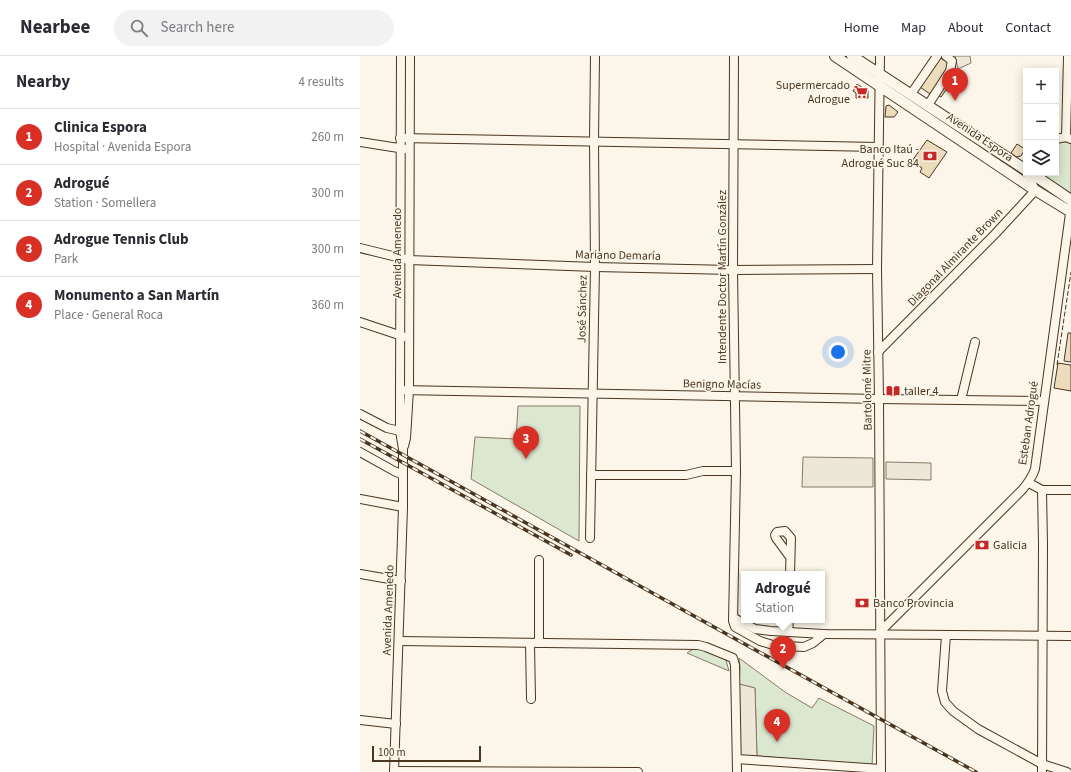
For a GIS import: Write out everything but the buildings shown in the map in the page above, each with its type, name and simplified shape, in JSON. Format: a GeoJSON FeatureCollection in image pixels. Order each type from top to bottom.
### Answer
{"type":"FeatureCollection","features":[{"type":"Feature","properties":{"kind":"main road","name":"Avenida Espora"},"geometry":{"type":"LineString","coordinates":[[835,56],[1035,190],[1071,206]]}},
{"type":"Feature","properties":{"kind":"main road","name":"Avenida Espora"},"geometry":{"type":"LineString","coordinates":[[852,56],[1023,168]]}},
{"type":"Feature","properties":{"kind":"main road"},"geometry":{"type":"LineString","coordinates":[[1035,176],[1071,206]]}},
{"type":"Feature","properties":{"kind":"street","name":"Avenida Amenedo"},"geometry":{"type":"LineString","coordinates":[[394,772],[403,507],[403,449],[400,431],[401,56]]}},
{"type":"Feature","properties":{"kind":"street","name":"Avenida Amenedo"},"geometry":{"type":"LineString","coordinates":[[403,449],[406,438],[409,390],[410,56]]}},
{"type":"Feature","properties":{"kind":"street","name":"José Sánchez"},"geometry":{"type":"LineString","coordinates":[[590,538],[595,267],[595,56]]}},
{"type":"Feature","properties":{"kind":"street","name":"Intendente Doctor Martín González"},"geometry":{"type":"LineString","coordinates":[[734,56],[733,270],[736,397],[734,618]]}},
{"type":"Feature","properties":{"kind":"street","name":"Bartolomé Mitre"},"geometry":{"type":"LineString","coordinates":[[880,56],[877,269],[881,771]]}},
{"type":"Feature","properties":{"kind":"street"},"geometry":{"type":"LineString","coordinates":[[911,94],[937,56]]}},
{"type":"Feature","properties":{"kind":"street"},"geometry":{"type":"LineString","coordinates":[[928,105],[950,71],[952,61],[946,56]]}},
{"type":"Feature","properties":{"kind":"street"},"geometry":{"type":"LineString","coordinates":[[1068,56],[1068,138]]}},
{"type":"Feature","properties":{"kind":"street"},"geometry":{"type":"LineString","coordinates":[[400,138],[878,147]]}},
{"type":"Feature","properties":{"kind":"street"},"geometry":{"type":"LineString","coordinates":[[360,142],[410,150]]}},
{"type":"Feature","properties":{"kind":"street"},"geometry":{"type":"LineString","coordinates":[[1028,176],[1035,190]]}},
{"type":"Feature","properties":{"kind":"street","name":"Diagonal Almirante Brown"},"geometry":{"type":"LineString","coordinates":[[878,352],[996,233],[1035,190]]}},
{"type":"Feature","properties":{"kind":"street","name":"Esteban Adrogué"},"geometry":{"type":"LineString","coordinates":[[879,633],[1029,483],[1035,469],[1071,206]]}},
{"type":"Feature","properties":{"kind":"street","name":"Mariano Demaría"},"geometry":{"type":"LineString","coordinates":[[360,248],[409,260],[595,267],[733,270],[877,269]]}},
{"type":"Feature","properties":{"kind":"street"},"geometry":{"type":"LineString","coordinates":[[360,322],[409,339]]}},
{"type":"Feature","properties":{"kind":"street"},"geometry":{"type":"LineString","coordinates":[[961,400],[975,342]]}},
{"type":"Feature","properties":{"kind":"street","name":"Benigno Macías"},"geometry":{"type":"LineString","coordinates":[[400,390],[736,397],[1044,401]]}},
{"type":"Feature","properties":{"kind":"street"},"geometry":{"type":"LineString","coordinates":[[360,414],[387,428],[400,431]]}},
{"type":"Feature","properties":{"kind":"street"},"geometry":{"type":"LineString","coordinates":[[360,452],[403,475]]}},
{"type":"Feature","properties":{"kind":"street"},"geometry":{"type":"LineString","coordinates":[[591,475],[686,475],[703,471],[736,471]]}},
{"type":"Feature","properties":{"kind":"street"},"geometry":{"type":"LineString","coordinates":[[1029,483],[1042,490],[1071,490]]}},
{"type":"Feature","properties":{"kind":"street"},"geometry":{"type":"LineString","coordinates":[[1042,490],[1042,768]]}},
{"type":"Feature","properties":{"kind":"street"},"geometry":{"type":"LineString","coordinates":[[360,499],[403,507]]}},
{"type":"Feature","properties":{"kind":"street"},"geometry":{"type":"LineString","coordinates":[[790,557],[790,571]]}},
{"type":"Feature","properties":{"kind":"street"},"geometry":{"type":"LineString","coordinates":[[531,699],[539,560]]}},
{"type":"Feature","properties":{"kind":"street"},"geometry":{"type":"LineString","coordinates":[[360,574],[401,581]]}},
{"type":"Feature","properties":{"kind":"street"},"geometry":{"type":"LineString","coordinates":[[734,618],[735,627],[760,641],[774,645],[804,647],[813,643],[824,634]]}},
{"type":"Feature","properties":{"kind":"street"},"geometry":{"type":"LineString","coordinates":[[734,618],[741,622]]}},
{"type":"Feature","properties":{"kind":"street"},"geometry":{"type":"LineString","coordinates":[[744,623],[755,629],[824,634],[879,633],[1071,636]]}},
{"type":"Feature","properties":{"kind":"street"},"geometry":{"type":"LineString","coordinates":[[788,632],[789,623]]}},
{"type":"Feature","properties":{"kind":"street"},"geometry":{"type":"LineString","coordinates":[[946,635],[942,691],[948,707],[959,717],[1042,768],[1067,772]]}},
{"type":"Feature","properties":{"kind":"street"},"geometry":{"type":"LineString","coordinates":[[399,641],[702,645],[733,658],[735,665],[737,772]]}},
{"type":"Feature","properties":{"kind":"street"},"geometry":{"type":"LineString","coordinates":[[360,720],[396,724]]}},
{"type":"Feature","properties":{"kind":"street"},"geometry":{"type":"LineString","coordinates":[[737,759],[881,771]]}},
{"type":"Feature","properties":{"kind":"street"},"geometry":{"type":"LineString","coordinates":[[394,772],[638,772]]}},
{"type":"Feature","properties":{"kind":"green space"},"geometry":{"type":"Polygon","coordinates":[[[1059,142],[1071,142],[1071,194],[1042,176],[1059,176],[1059,142]]]}},
{"type":"Feature","properties":{"kind":"green space"},"geometry":{"type":"Polygon","coordinates":[[[518,406],[580,406],[579,541],[471,479],[475,437],[516,439],[518,406]]]}},
{"type":"Feature","properties":{"kind":"green space"},"geometry":{"type":"Polygon","coordinates":[[[695,648],[712,652],[726,660],[729,671],[687,653],[695,648]]]}},
{"type":"Feature","properties":{"kind":"green space"},"geometry":{"type":"Polygon","coordinates":[[[739,658],[785,692],[812,708],[819,698],[874,726],[872,766],[757,756],[755,688],[739,684],[739,658]]]}},
{"type":"Feature","properties":{"kind":"shaded area"},"geometry":{"type":"Polygon","coordinates":[[[955,56],[970,56],[971,63],[958,69],[955,56]]]}},
{"type":"Feature","properties":{"kind":"shaded area"},"geometry":{"type":"Polygon","coordinates":[[[803,457],[873,458],[873,487],[802,487],[803,457]]]}},
{"type":"Feature","properties":{"kind":"shaded area"},"geometry":{"type":"Polygon","coordinates":[[[886,462],[931,463],[931,480],[886,479],[886,462]]]}},
{"type":"Feature","properties":{"kind":"shaded area"},"geometry":{"type":"Polygon","coordinates":[[[739,684],[755,688],[757,756],[872,766],[737,759],[739,684]]]}},
{"type":"Feature","properties":{"kind":"railway"},"geometry":{"type":"LineString","coordinates":[[360,431],[976,772]]}},
{"type":"Feature","properties":{"kind":"railway"},"geometry":{"type":"LineString","coordinates":[[360,439],[571,555]]}},
{"type":"Feature","properties":{"kind":"fence"},"geometry":{"type":"LineString","coordinates":[[1057,365],[1071,272]]}},
{"type":"Feature","properties":{"kind":"place","name":"Supermercado Adrogue"},"geometry":{"type":"Point","coordinates":[861,92]}},
{"type":"Feature","properties":{"kind":"place","name":"Clinica Espora"},"geometry":{"type":"Point","coordinates":[955,101]}},
{"type":"Feature","properties":{"kind":"place","name":"Banco Itaú - Adrogué Suc 84"},"geometry":{"type":"Point","coordinates":[930,156]}},
{"type":"Feature","properties":{"kind":"place","name":"taller 4"},"geometry":{"type":"Point","coordinates":[893,391]}},
{"type":"Feature","properties":{"kind":"place","name":"Adrogue Tennis Club"},"geometry":{"type":"Point","coordinates":[526,459]}},
{"type":"Feature","properties":{"kind":"place","name":"Galicia"},"geometry":{"type":"Point","coordinates":[982,545]}},
{"type":"Feature","properties":{"kind":"place","name":"Banco Provincia"},"geometry":{"type":"Point","coordinates":[862,603]}},
{"type":"Feature","properties":{"kind":"place","name":"Adrogué"},"geometry":{"type":"Point","coordinates":[783,669]}},
{"type":"Feature","properties":{"kind":"place","name":"Monumento a San Martín"},"geometry":{"type":"Point","coordinates":[777,742]}}]}
